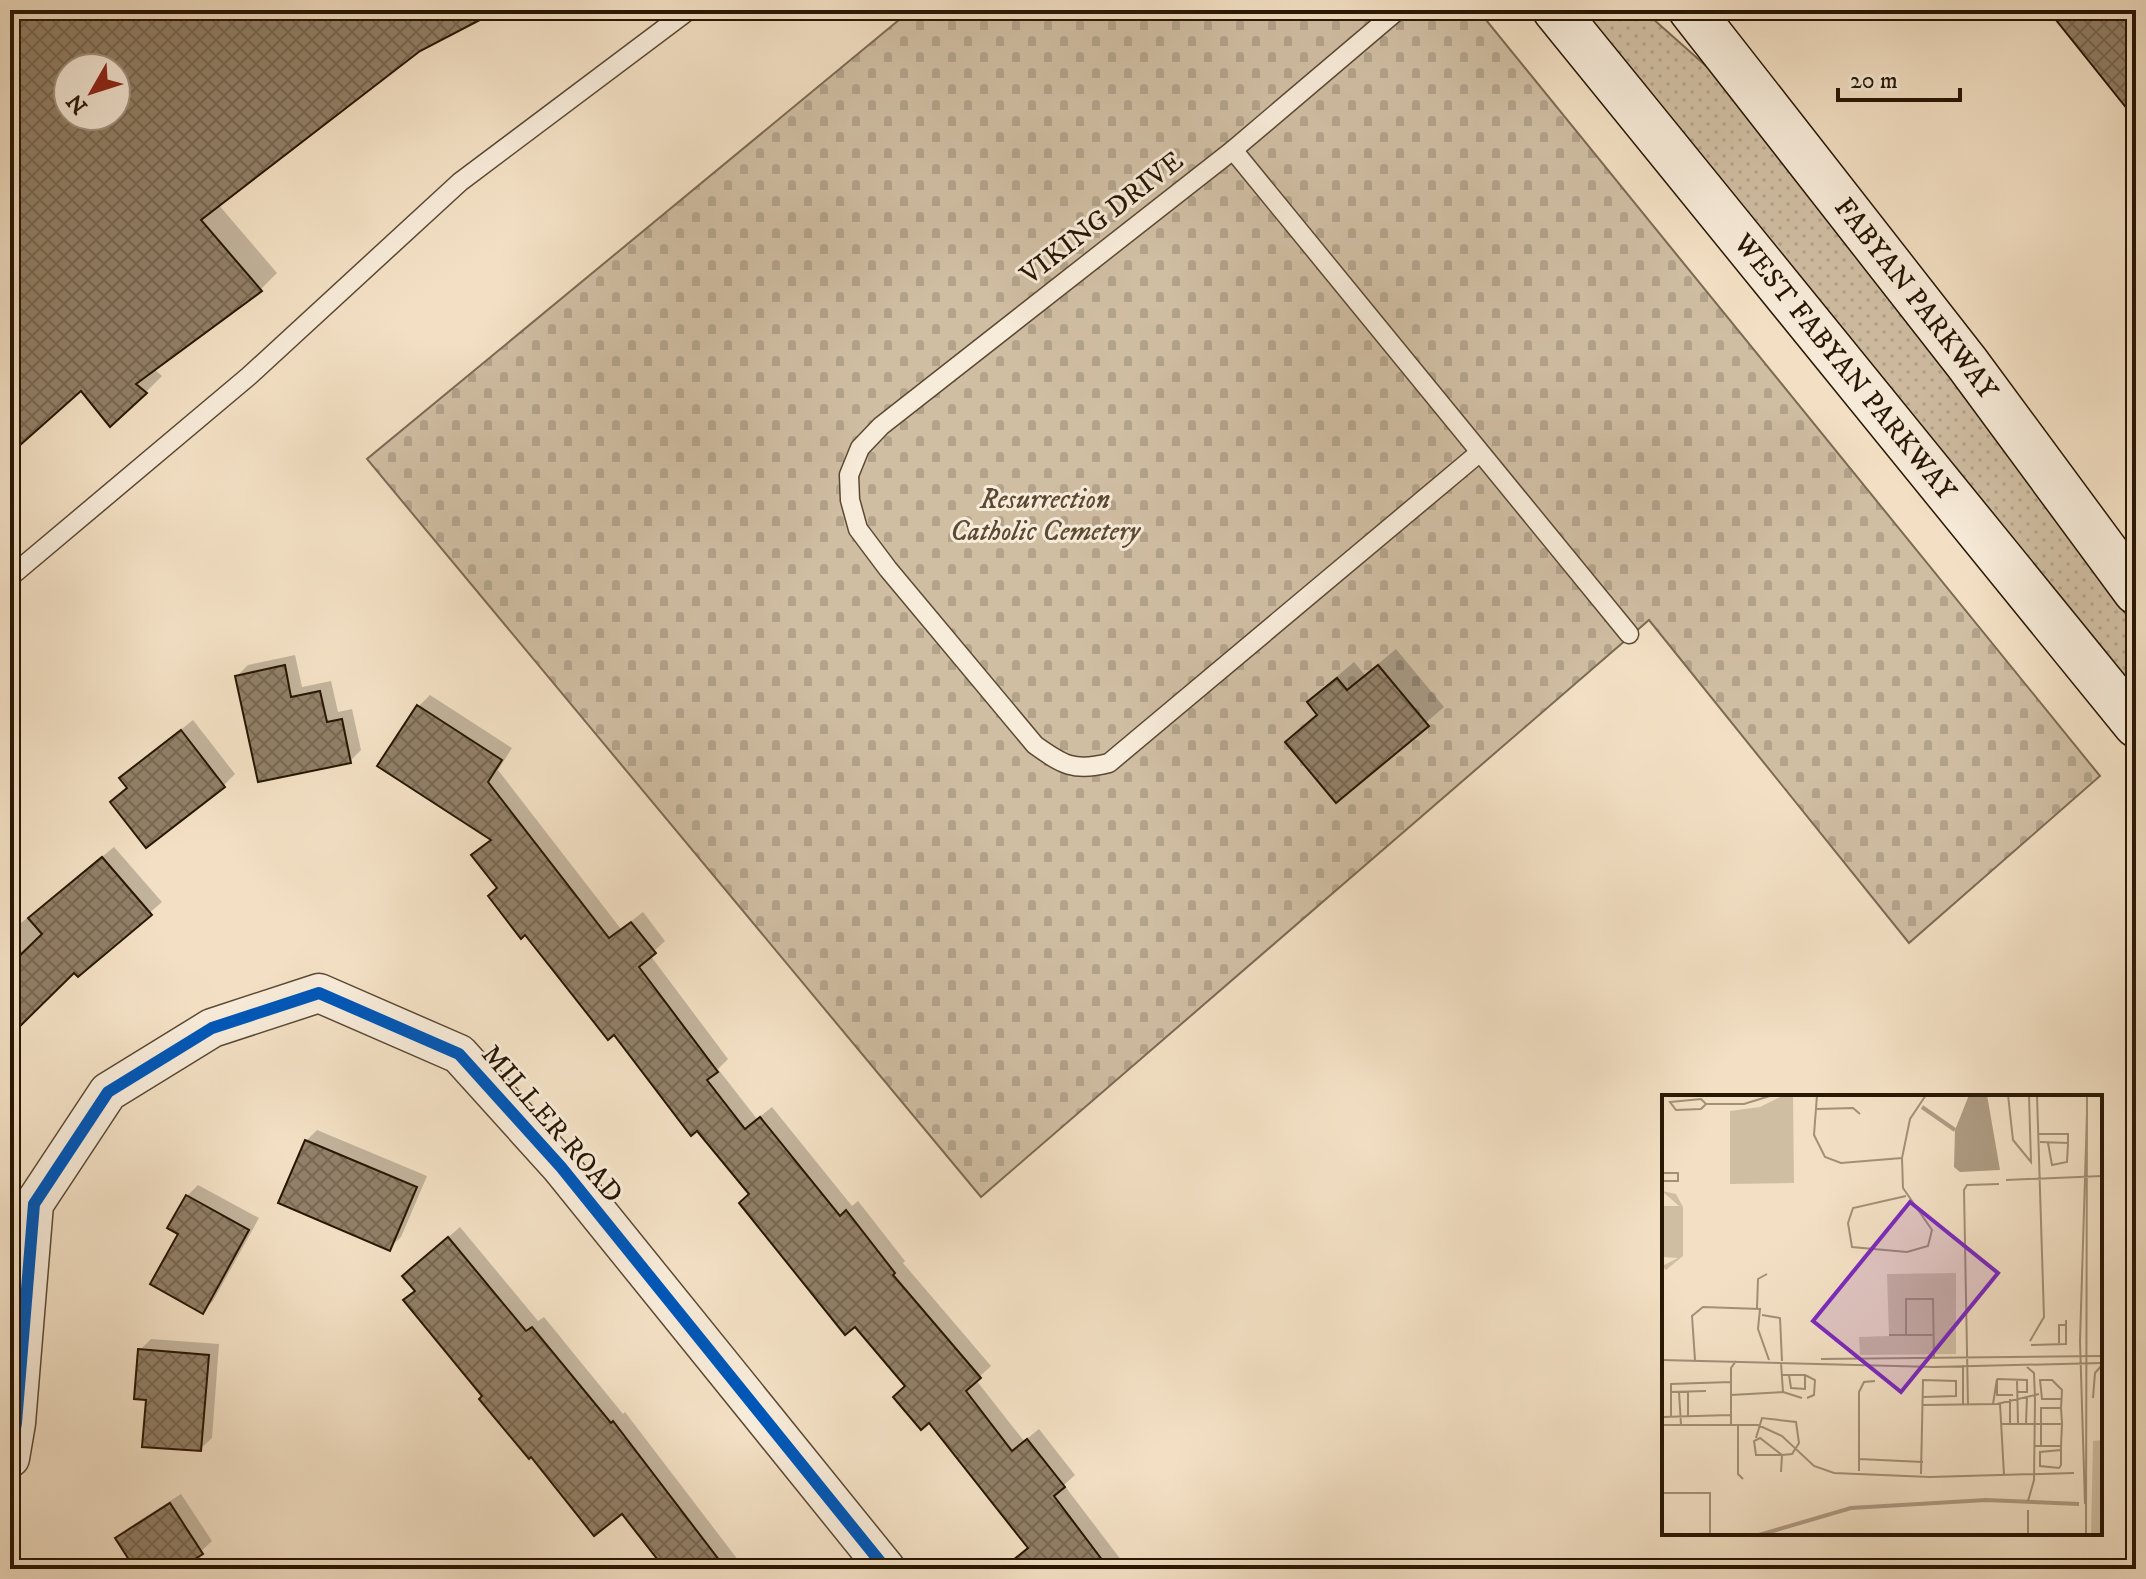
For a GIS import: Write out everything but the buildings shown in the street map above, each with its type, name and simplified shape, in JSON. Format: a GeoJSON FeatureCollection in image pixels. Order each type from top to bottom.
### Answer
{"type":"FeatureCollection","features":[{"type":"Feature","properties":{"kind":"main road","name":"WEST FABYAN PARKWAY"},"geometry":{"type":"LineString","coordinates":[[1555,10],[2136,725]]}},
{"type":"Feature","properties":{"kind":"main road","name":"FABYAN PARKWAY"},"geometry":{"type":"LineString","coordinates":[[1691,10],[1967,363],[2136,592]]}},
{"type":"Feature","properties":{"kind":"street","name":"MILLER ROAD"},"geometry":{"type":"LineString","coordinates":[[10,1458],[16,1423],[34,1204],[83,1129],[108,1092],[212,1028],[319,993],[459,1054],[561,1167],[886,1569]]}},
{"type":"Feature","properties":{"kind":"lane"},"geometry":{"type":"LineString","coordinates":[[10,577],[249,376],[460,182],[689,10]]}},
{"type":"Feature","properties":{"kind":"lane","name":"VIKING DRIVE"},"geometry":{"type":"LineString","coordinates":[[1398,10],[1233,150],[881,426],[860,448],[849,475],[850,500],[858,529],[888,569],[1035,745],[1061,764],[1085,769],[1109,763],[1479,453]]}},
{"type":"Feature","properties":{"kind":"lane"},"geometry":{"type":"LineString","coordinates":[[1233,150],[1629,634]]}},
{"type":"Feature","properties":{"kind":"green space","name":"Resurrection Catholic Cemetery"},"geometry":{"type":"Polygon","coordinates":[[[911,10],[1478,10],[2100,776],[1909,943],[1649,620],[981,1197],[367,459],[911,10]]]}},
{"type":"Feature","properties":{"kind":"green space"},"geometry":{"type":"Polygon","coordinates":[[[1582,10],[1643,10],[1768,121],[2136,628],[2136,694],[1582,10]]]}},
{"type":"Feature","properties":{"kind":"cycle path"},"geometry":{"type":"LineString","coordinates":[[10,1458],[16,1423],[34,1204],[108,1092],[212,1028],[319,993],[459,1054],[561,1167],[886,1569]]}}]}
